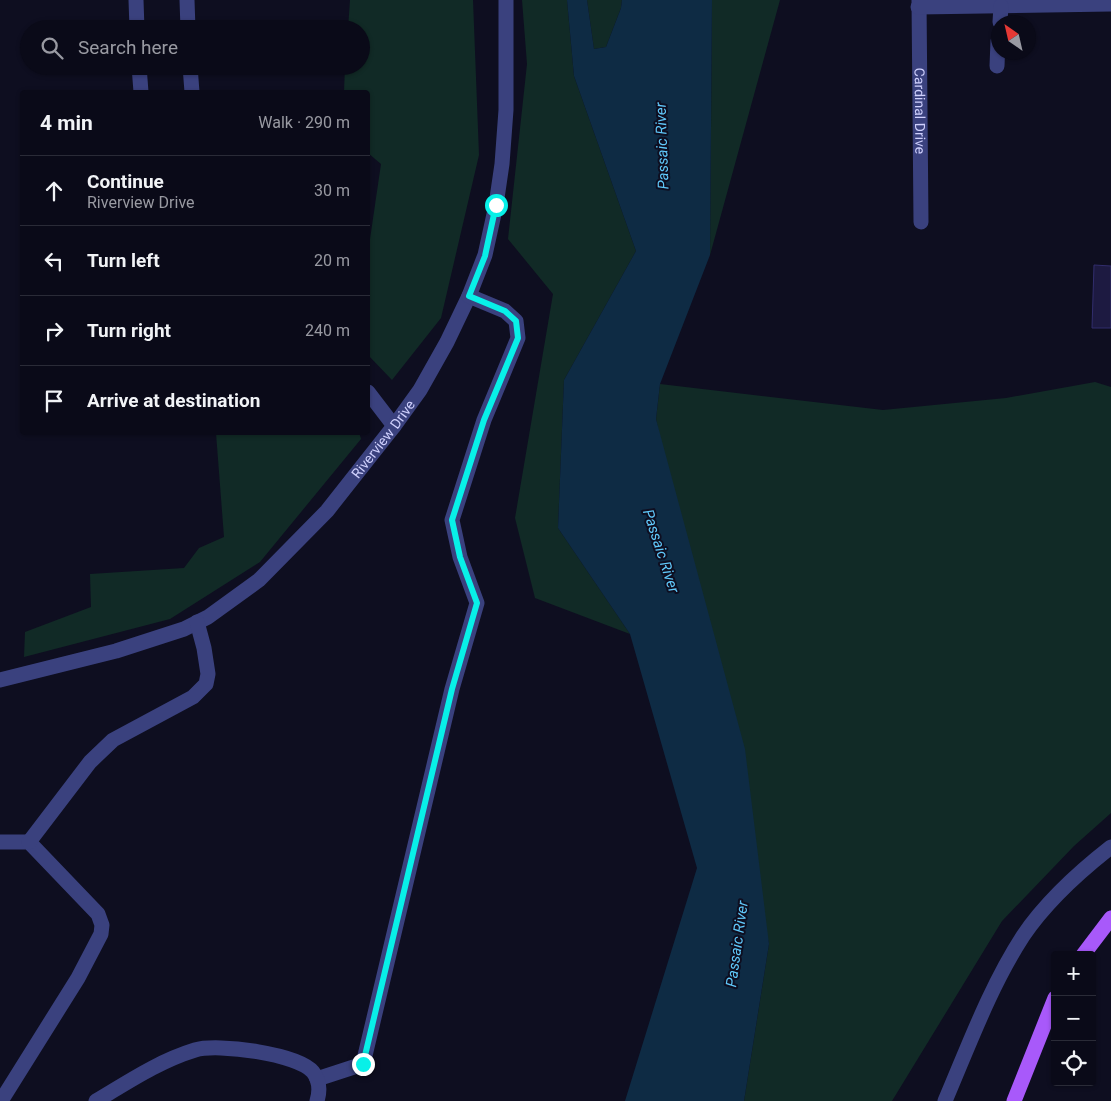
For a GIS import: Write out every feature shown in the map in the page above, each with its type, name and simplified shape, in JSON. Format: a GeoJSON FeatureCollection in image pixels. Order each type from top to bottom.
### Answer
{"type":"FeatureCollection","features":[{"type":"Feature","properties":{"kind":"main road"},"geometry":{"type":"LineString","coordinates":[[1086,951],[1111,918]]}},
{"type":"Feature","properties":{"kind":"main road"},"geometry":{"type":"LineString","coordinates":[[1014,1101],[1051,1008]]}},
{"type":"Feature","properties":{"kind":"street"},"geometry":{"type":"LineString","coordinates":[[136,0],[137,20]]}},
{"type":"Feature","properties":{"kind":"street"},"geometry":{"type":"LineString","coordinates":[[187,0],[188,20]]}},
{"type":"Feature","properties":{"kind":"street","name":"Riverview Drive"},"geometry":{"type":"LineString","coordinates":[[0,680],[116,651],[184,629],[228,604],[259,580],[327,511],[394,426],[420,390],[448,342],[485,256],[502,164],[506,110],[506,0]]}},
{"type":"Feature","properties":{"kind":"street"},"geometry":{"type":"LineString","coordinates":[[918,4],[1001,6],[1111,4]]}},
{"type":"Feature","properties":{"kind":"street","name":"Cardinal Drive"},"geometry":{"type":"LineString","coordinates":[[918,4],[921,222]]}},
{"type":"Feature","properties":{"kind":"street"},"geometry":{"type":"LineString","coordinates":[[1000,15],[1001,6]]}},
{"type":"Feature","properties":{"kind":"street"},"geometry":{"type":"LineString","coordinates":[[996,60],[996,66]]}},
{"type":"Feature","properties":{"kind":"street"},"geometry":{"type":"LineString","coordinates":[[140,75],[141,90]]}},
{"type":"Feature","properties":{"kind":"street"},"geometry":{"type":"LineString","coordinates":[[191,75],[192,90]]}},
{"type":"Feature","properties":{"kind":"street"},"geometry":{"type":"LineString","coordinates":[[318,1079],[363,1064],[452,689],[477,603],[460,557],[452,520],[484,420],[518,338],[516,321],[505,311],[469,296]]}},
{"type":"Feature","properties":{"kind":"street"},"geometry":{"type":"LineString","coordinates":[[370,395],[394,426]]}},
{"type":"Feature","properties":{"kind":"street"},"geometry":{"type":"LineString","coordinates":[[29,842],[90,762],[112,740],[193,697],[206,684],[208,674],[197,622]]}},
{"type":"Feature","properties":{"kind":"street"},"geometry":{"type":"LineString","coordinates":[[0,842],[29,842],[98,914],[102,925],[101,934],[78,978],[1,1101]]}},
{"type":"Feature","properties":{"kind":"street"},"geometry":{"type":"LineString","coordinates":[[945,1101],[992,990],[1023,936],[1047,906],[1093,861],[1111,847]]}},
{"type":"Feature","properties":{"kind":"street"},"geometry":{"type":"LineString","coordinates":[[96,1101],[146,1071],[194,1050],[207,1047],[256,1052],[303,1064],[318,1079],[320,1091],[317,1101]]}},
{"type":"Feature","properties":{"kind":"green space"},"geometry":{"type":"Polygon","coordinates":[[[350,0],[473,0],[479,155],[441,318],[392,380],[370,357],[370,239],[381,164],[370,155],[370,90],[344,90],[345,75],[370,75],[370,20],[349,20],[350,0]]]}},
{"type":"Feature","properties":{"kind":"green space"},"geometry":{"type":"Polygon","coordinates":[[[522,0],[567,0],[574,76],[636,251],[564,380],[558,528],[630,634],[535,598],[515,518],[553,294],[508,239],[527,64],[522,0]]]}},
{"type":"Feature","properties":{"kind":"green space"},"geometry":{"type":"Polygon","coordinates":[[[587,0],[622,0],[621,8],[606,47],[594,49],[587,0]]]}},
{"type":"Feature","properties":{"kind":"green space"},"geometry":{"type":"Polygon","coordinates":[[[712,0],[780,0],[710,255],[712,0]]]}},
{"type":"Feature","properties":{"kind":"green space"},"geometry":{"type":"Polygon","coordinates":[[[1095,382],[1111,387],[1111,813],[1074,846],[1002,921],[892,1101],[744,1101],[769,944],[656,419],[660,384],[883,410],[1006,398],[1095,382]]]}},
{"type":"Feature","properties":{"kind":"green space"},"geometry":{"type":"Polygon","coordinates":[[[216,435],[360,435],[361,439],[260,562],[170,619],[24,657],[25,632],[91,607],[90,574],[184,568],[199,548],[224,537],[216,435]]]}},
{"type":"Feature","properties":{"kind":"water","name":"Passaic River"},"geometry":{"type":"Polygon","coordinates":[[[567,0],[587,0],[594,49],[606,47],[621,8],[622,0],[712,0],[710,255],[660,384],[656,419],[745,749],[769,944],[744,1101],[625,1101],[697,868],[630,634],[558,528],[564,380],[636,251],[574,76],[567,0]]]}},
{"type":"Feature","properties":{"kind":"building"},"geometry":{"type":"Polygon","coordinates":[[[1094,265],[1111,266],[1111,328],[1092,328],[1094,265]]]}},
{"type":"Feature","properties":{"kind":"route"},"geometry":{"type":"LineString","coordinates":[[363,1064],[452,689],[477,603],[460,557],[452,520],[484,420],[518,338],[516,321],[505,311],[469,296],[485,256],[496,205]]}}]}
